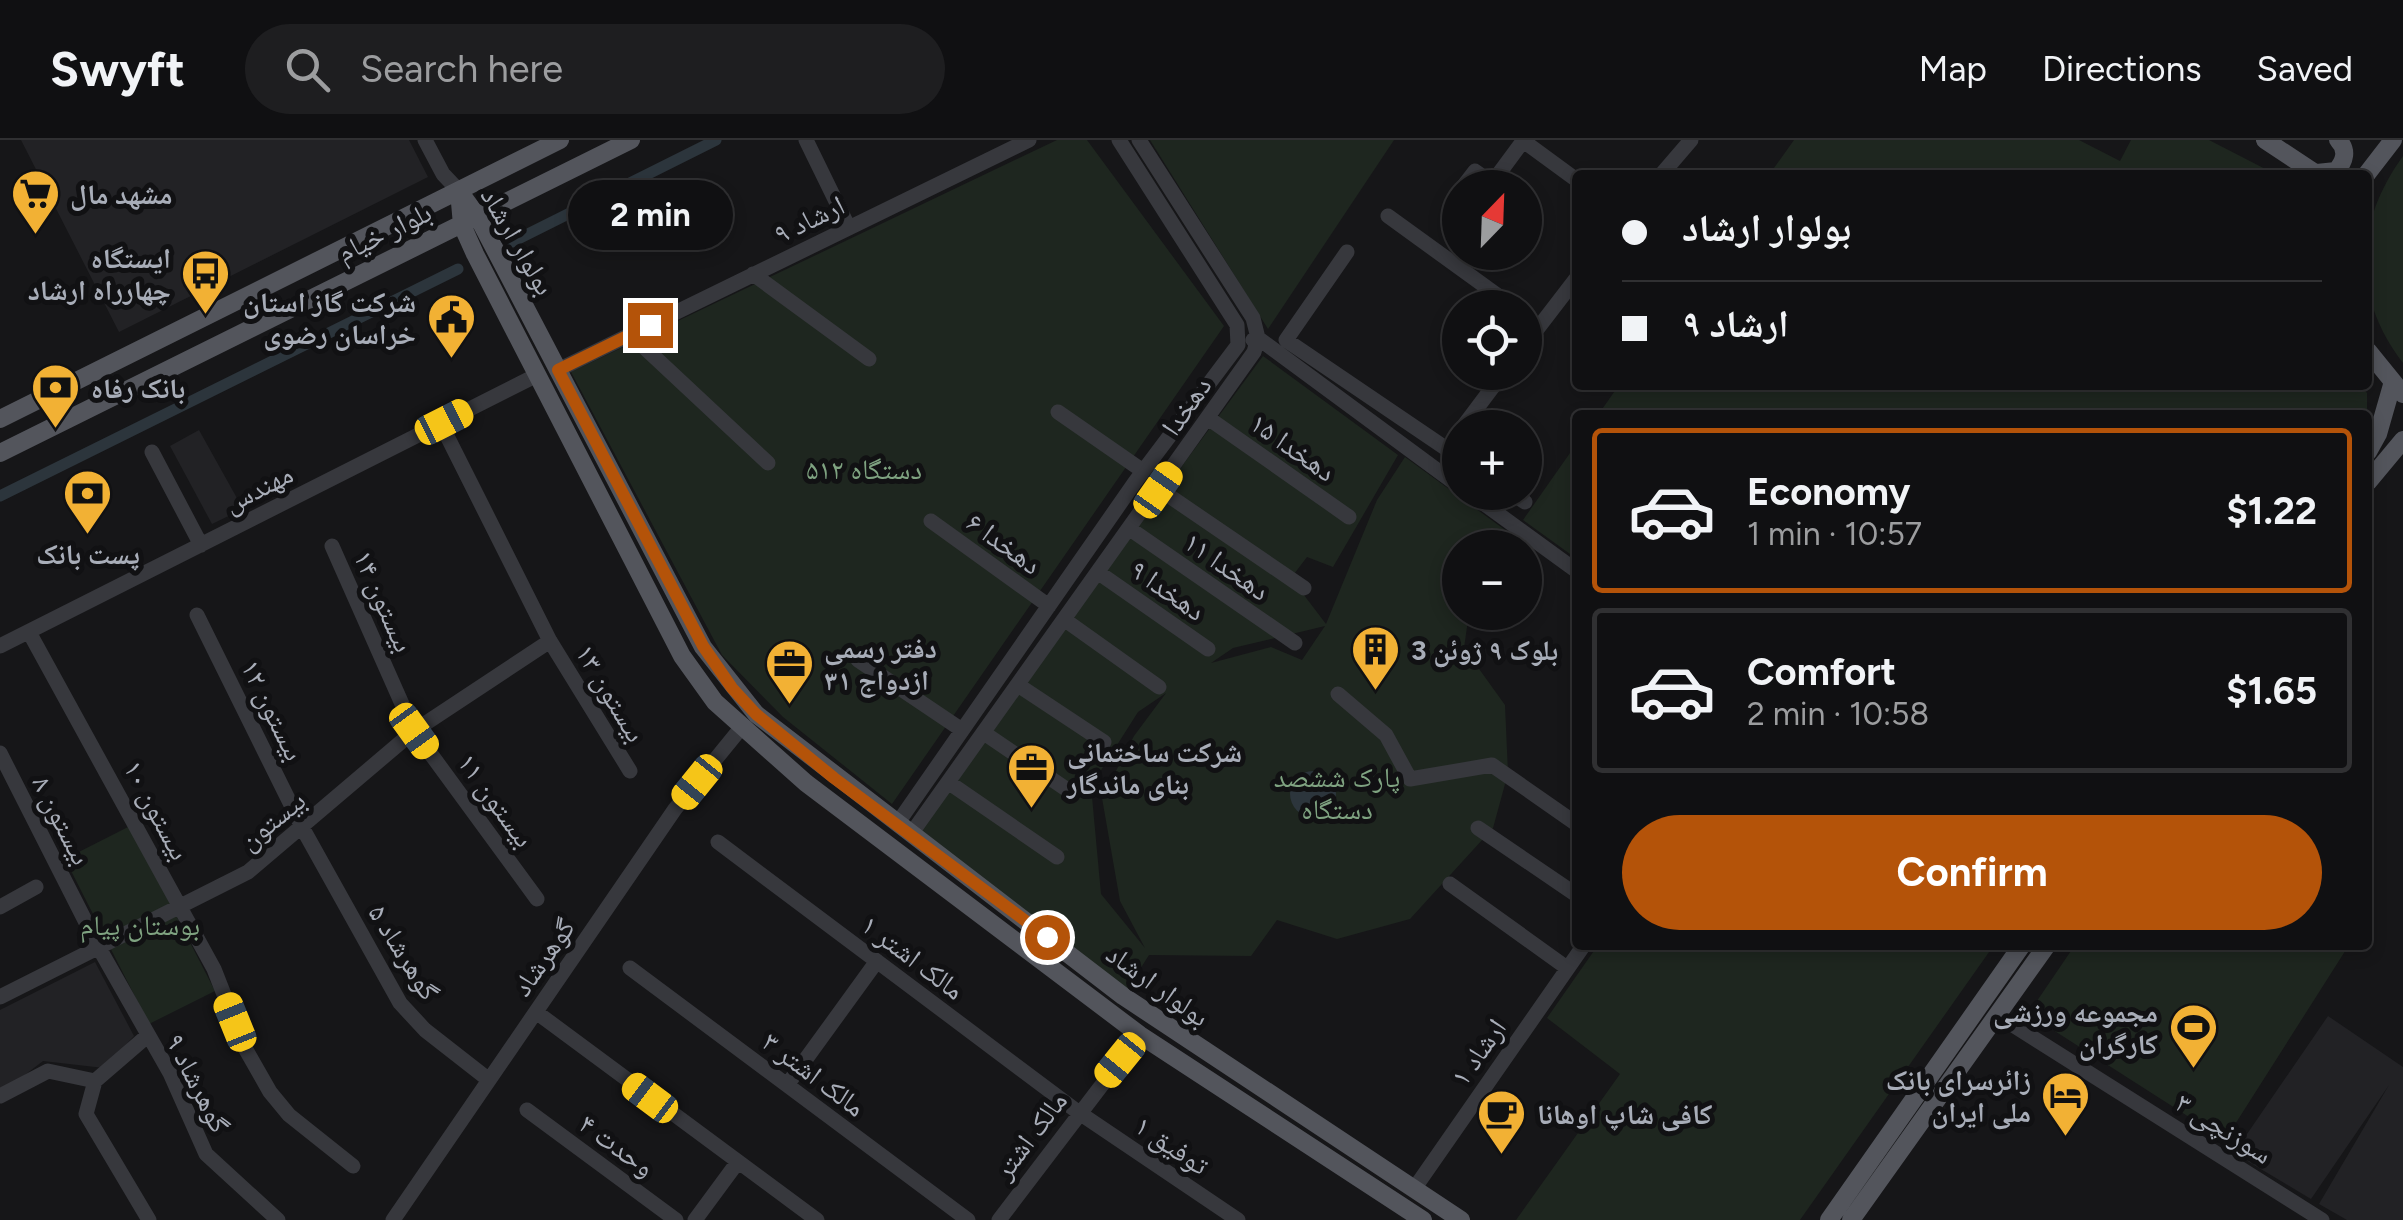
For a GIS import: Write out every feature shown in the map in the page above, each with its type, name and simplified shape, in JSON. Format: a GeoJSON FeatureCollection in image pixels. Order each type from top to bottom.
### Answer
{"type":"FeatureCollection","features":[{"type":"Feature","properties":{"kind":"main road","name":"بلوار خیام"},"geometry":{"type":"LineString","coordinates":[[0,453],[631,140]]}},
{"type":"Feature","properties":{"kind":"main road"},"geometry":{"type":"LineString","coordinates":[[2265,140],[2312,170]]}},
{"type":"Feature","properties":{"kind":"main road"},"geometry":{"type":"LineString","coordinates":[[2337,170],[2345,154],[2338,140]]}},
{"type":"Feature","properties":{"kind":"main road"},"geometry":{"type":"LineString","coordinates":[[2370,170],[2393,140]]}},
{"type":"Feature","properties":{"kind":"main road","name":"بلوار خیام"},"geometry":{"type":"LineString","coordinates":[[0,419],[550,142]]}},
{"type":"Feature","properties":{"kind":"main road","name":"بولوار ارشاد"},"geometry":{"type":"LineString","coordinates":[[459,190],[538,375],[682,656],[741,728],[1140,1035],[1423,1220]]}},
{"type":"Feature","properties":{"kind":"main road","name":"بولوار ارشاد"},"geometry":{"type":"LineString","coordinates":[[470,221],[558,370],[703,646],[756,714],[1148,1014],[1460,1220]]}},
{"type":"Feature","properties":{"kind":"main road"},"geometry":{"type":"LineString","coordinates":[[2372,356],[2398,389],[2394,416],[2372,446]]}},
{"type":"Feature","properties":{"kind":"main road"},"geometry":{"type":"LineString","coordinates":[[2372,477],[2403,440]]}},
{"type":"Feature","properties":{"kind":"main road"},"geometry":{"type":"LineString","coordinates":[[1007,934],[1021,918]]}},
{"type":"Feature","properties":{"kind":"main road"},"geometry":{"type":"LineString","coordinates":[[1828,1220],[2018,950]]}},
{"type":"Feature","properties":{"kind":"main road"},"geometry":{"type":"LineString","coordinates":[[1852,1220],[2043,950]]}},
{"type":"Feature","properties":{"kind":"street"},"geometry":{"type":"LineString","coordinates":[[425,140],[443,174],[459,190]]}},
{"type":"Feature","properties":{"kind":"street"},"geometry":{"type":"LineString","coordinates":[[806,140],[849,228]]}},
{"type":"Feature","properties":{"kind":"street","name":"ارشاد ۹"},"geometry":{"type":"LineString","coordinates":[[558,370],[1029,140]]}},
{"type":"Feature","properties":{"kind":"street"},"geometry":{"type":"LineString","coordinates":[[1119,140],[1238,325],[1238,345],[1258,338]]}},
{"type":"Feature","properties":{"kind":"street"},"geometry":{"type":"LineString","coordinates":[[1140,140],[1253,318],[1258,338],[1442,473]]}},
{"type":"Feature","properties":{"kind":"street"},"geometry":{"type":"LineString","coordinates":[[1505,170],[1522,140],[1572,177]]}},
{"type":"Feature","properties":{"kind":"street"},"geometry":{"type":"LineString","coordinates":[[1665,170],[1692,140]]}},
{"type":"Feature","properties":{"kind":"street"},"geometry":{"type":"LineString","coordinates":[[1388,216],[1491,290]]}},
{"type":"Feature","properties":{"kind":"street"},"geometry":{"type":"LineString","coordinates":[[1347,252],[1286,340],[1442,446]]}},
{"type":"Feature","properties":{"kind":"street"},"geometry":{"type":"LineString","coordinates":[[752,274],[869,359]]}},
{"type":"Feature","properties":{"kind":"street"},"geometry":{"type":"LineString","coordinates":[[1542,322],[1572,284]]}},
{"type":"Feature","properties":{"kind":"street"},"geometry":{"type":"LineString","coordinates":[[631,335],[768,463]]}},
{"type":"Feature","properties":{"kind":"street","name":"دهخدا"},"geometry":{"type":"LineString","coordinates":[[904,829],[948,782],[984,733],[1254,352],[1258,338]]}},
{"type":"Feature","properties":{"kind":"street","name":"دهخدا"},"geometry":{"type":"LineString","coordinates":[[904,829],[962,730],[1238,345]]}},
{"type":"Feature","properties":{"kind":"street","name":"مهندس"},"geometry":{"type":"LineString","coordinates":[[0,646],[538,375]]}},
{"type":"Feature","properties":{"kind":"street"},"geometry":{"type":"LineString","coordinates":[[1475,410],[1490,390]]}},
{"type":"Feature","properties":{"kind":"street"},"geometry":{"type":"LineString","coordinates":[[1058,412],[1144,471]]}},
{"type":"Feature","properties":{"kind":"street","name":"دهخدا ۱۵"},"geometry":{"type":"LineString","coordinates":[[1208,418],[1350,517]]}},
{"type":"Feature","properties":{"kind":"street","name":"بیستون ۱۳"},"geometry":{"type":"LineString","coordinates":[[442,424],[550,641],[630,772]]}},
{"type":"Feature","properties":{"kind":"street"},"geometry":{"type":"LineString","coordinates":[[152,452],[202,544]]}},
{"type":"Feature","properties":{"kind":"street"},"geometry":{"type":"LineString","coordinates":[[1429,464],[1442,459]]}},
{"type":"Feature","properties":{"kind":"street"},"geometry":{"type":"LineString","coordinates":[[1158,490],[1304,588]]}},
{"type":"Feature","properties":{"kind":"street"},"geometry":{"type":"LineString","coordinates":[[1493,510],[1572,568]]}},
{"type":"Feature","properties":{"kind":"street","name":"دهخدا ۶"},"geometry":{"type":"LineString","coordinates":[[931,520],[1049,606]]}},
{"type":"Feature","properties":{"kind":"street","name":"دهخدا ۱۱"},"geometry":{"type":"LineString","coordinates":[[1130,529],[1295,644]]}},
{"type":"Feature","properties":{"kind":"street","name":"بیستون ۱۴"},"geometry":{"type":"LineString","coordinates":[[332,546],[414,731]]}},
{"type":"Feature","properties":{"kind":"street","name":"دهخدا ۹"},"geometry":{"type":"LineString","coordinates":[[1099,573],[1208,649]]}},
{"type":"Feature","properties":{"kind":"street","name":"بیستون ۱۲"},"geometry":{"type":"LineString","coordinates":[[197,614],[303,829]]}},
{"type":"Feature","properties":{"kind":"street"},"geometry":{"type":"LineString","coordinates":[[1065,620],[1158,687]]}},
{"type":"Feature","properties":{"kind":"street","name":"بیستون ۱۰"},"geometry":{"type":"LineString","coordinates":[[29,632],[180,905],[270,1092],[289,1115],[353,1166]]}},
{"type":"Feature","properties":{"kind":"street","name":"بیستون"},"geometry":{"type":"LineString","coordinates":[[0,997],[248,872],[414,731],[550,641]]}},
{"type":"Feature","properties":{"kind":"street"},"geometry":{"type":"LineString","coordinates":[[858,660],[962,730]]}},
{"type":"Feature","properties":{"kind":"street"},"geometry":{"type":"LineString","coordinates":[[1018,685],[1104,742]]}},
{"type":"Feature","properties":{"kind":"street"},"geometry":{"type":"LineString","coordinates":[[1338,694],[1386,735],[1410,779],[1492,766],[1572,822]]}},
{"type":"Feature","properties":{"kind":"street","name":"گوهرشاد"},"geometry":{"type":"LineString","coordinates":[[393,1220],[675,809],[741,728]]}},
{"type":"Feature","properties":{"kind":"street","name":"بیستون ۱۱"},"geometry":{"type":"LineString","coordinates":[[414,731],[537,898]]}},
{"type":"Feature","properties":{"kind":"street"},"geometry":{"type":"LineString","coordinates":[[984,733],[1072,793]]}},
{"type":"Feature","properties":{"kind":"street","name":"بیستون ۸"},"geometry":{"type":"LineString","coordinates":[[4,760],[98,948]]}},
{"type":"Feature","properties":{"kind":"street"},"geometry":{"type":"LineString","coordinates":[[948,782],[1057,858]]}},
{"type":"Feature","properties":{"kind":"street"},"geometry":{"type":"LineString","coordinates":[[1478,828],[1572,892]]}},
{"type":"Feature","properties":{"kind":"street","name":"گوهرشاد ۵"},"geometry":{"type":"LineString","coordinates":[[303,829],[400,1003],[425,1030],[489,1080]]}},
{"type":"Feature","properties":{"kind":"street","name":"مالک اشتر ۱"},"geometry":{"type":"LineString","coordinates":[[718,842],[1078,1112]]}},
{"type":"Feature","properties":{"kind":"street"},"geometry":{"type":"LineString","coordinates":[[1450,884],[1568,968]]}},
{"type":"Feature","properties":{"kind":"street"},"geometry":{"type":"LineString","coordinates":[[0,907],[36,888]]}},
{"type":"Feature","properties":{"kind":"street","name":"گوهرشاد ۹"},"geometry":{"type":"LineString","coordinates":[[98,948],[170,1073],[206,1154],[278,1220]]}},
{"type":"Feature","properties":{"kind":"street","name":"ارشاد ۱"},"geometry":{"type":"LineString","coordinates":[[1414,1189],[1581,950]]}},
{"type":"Feature","properties":{"kind":"street"},"geometry":{"type":"LineString","coordinates":[[786,1084],[877,962]]}},
{"type":"Feature","properties":{"kind":"street","name":"مالک اشتر ۳"},"geometry":{"type":"LineString","coordinates":[[630,968],[968,1220]]}},
{"type":"Feature","properties":{"kind":"street"},"geometry":{"type":"LineString","coordinates":[[536,1012],[736,1164],[817,1220]]}},
{"type":"Feature","properties":{"kind":"street","name":"سوزنچی ۳"},"geometry":{"type":"LineString","coordinates":[[1998,1014],[2322,1220]]}},
{"type":"Feature","properties":{"kind":"street","name":"مالک اشتر"},"geometry":{"type":"LineString","coordinates":[[999,1220],[1140,1035]]}},
{"type":"Feature","properties":{"kind":"street"},"geometry":{"type":"LineString","coordinates":[[146,1036],[95,1081],[86,1114],[148,1220]]}},
{"type":"Feature","properties":{"kind":"street"},"geometry":{"type":"LineString","coordinates":[[0,1096],[48,1071],[95,1081]]}},
{"type":"Feature","properties":{"kind":"street","name":"وحدت ۴"},"geometry":{"type":"LineString","coordinates":[[528,1110],[676,1220]]}},
{"type":"Feature","properties":{"kind":"street","name":"توفیق ۱"},"geometry":{"type":"LineString","coordinates":[[1078,1112],[1238,1220]]}},
{"type":"Feature","properties":{"kind":"street"},"geometry":{"type":"LineString","coordinates":[[695,1220],[736,1164]]}},
{"type":"Feature","properties":{"kind":"shaded area"},"geometry":{"type":"Polygon","coordinates":[[[21,140],[409,140],[428,177],[119,332],[21,140]]]}},
{"type":"Feature","properties":{"kind":"shaded area"},"geometry":{"type":"Polygon","coordinates":[[[199,430],[243,509],[212,524],[170,446],[199,430]]]}},
{"type":"Feature","properties":{"kind":"shaded area"},"geometry":{"type":"Polygon","coordinates":[[[1313,771],[1329,778],[1336,794],[1329,810],[1313,817],[1297,810],[1290,794],[1297,778],[1313,771]]]}},
{"type":"Feature","properties":{"kind":"shaded area"},"geometry":{"type":"Polygon","coordinates":[[[95,962],[134,1036],[104,1068],[43,1061],[0,1094],[0,1010],[95,962]]]}},
{"type":"Feature","properties":{"kind":"shaded area"},"geometry":{"type":"Polygon","coordinates":[[[2328,1016],[2403,1067],[2403,1220],[2347,1220],[2319,1204],[2389,1085],[2311,1199],[2234,1153],[2328,1016]]]}},
{"type":"Feature","properties":{"kind":"green space","name":"۵۱۲ دستگاه"},"geometry":{"type":"Polygon","coordinates":[[[1057,140],[1087,140],[1224,326],[892,804],[783,717],[722,655],[571,372],[1057,140]]]}},
{"type":"Feature","properties":{"kind":"green space"},"geometry":{"type":"Polygon","coordinates":[[[1150,140],[1394,140],[1268,329],[1150,140]]]}},
{"type":"Feature","properties":{"kind":"green space"},"geometry":{"type":"Polygon","coordinates":[[[1794,140],[2079,140],[2120,161],[2131,140],[2209,140],[2267,170],[1773,170],[1794,140]]]}},
{"type":"Feature","properties":{"kind":"green space"},"geometry":{"type":"Polygon","coordinates":[[[2403,156],[2403,363],[2386,338],[2372,301],[2372,219],[2403,156]]]}},
{"type":"Feature","properties":{"kind":"green space","name":"پارک‌ ششصد دستگاه"},"geometry":{"type":"Polygon","coordinates":[[[1263,356],[1398,455],[1333,567],[1307,557],[1291,578],[1326,624],[1377,500],[1405,457],[1442,484],[1442,510],[1478,510],[1505,530],[1442,530],[1442,630],[1467,630],[1464,648],[1505,705],[1508,773],[1493,828],[1410,919],[1337,939],[1277,920],[1251,956],[1149,955],[1123,996],[911,834],[1263,356]],[[1325,626],[1233,648],[1211,663],[1271,647],[1302,660],[1325,626]],[[1166,693],[1138,712],[1091,786],[1101,894],[1145,948],[1120,901],[1102,798],[1134,736],[1166,693]]]}},
{"type":"Feature","properties":{"kind":"green space"},"geometry":{"type":"Polygon","coordinates":[[[1616,390],[2367,393],[2367,410],[1602,410],[1616,390]]]}},
{"type":"Feature","properties":{"kind":"green space"},"geometry":{"type":"Polygon","coordinates":[[[1572,450],[1572,555],[1523,520],[1530,510],[1542,510],[1542,493],[1572,450]]]}},
{"type":"Feature","properties":{"kind":"green space","name":"بوستان پیام"},"geometry":{"type":"Polygon","coordinates":[[[130,826],[215,991],[149,1024],[65,859],[130,826]]]}},
{"type":"Feature","properties":{"kind":"green space"},"geometry":{"type":"Polygon","coordinates":[[[1595,950],[1990,950],[1800,1220],[1516,1220],[1620,1074],[1547,1018],[1595,950]]]}},
{"type":"Feature","properties":{"kind":"green space","name":"مجموعه ورزشی کارگران"},"geometry":{"type":"Polygon","coordinates":[[[2072,950],[2346,950],[2225,1140],[2028,1014],[2072,950]]]}},
{"type":"Feature","properties":{"kind":"waterway"},"geometry":{"type":"LineString","coordinates":[[512,242],[716,140]]}},
{"type":"Feature","properties":{"kind":"waterway"},"geometry":{"type":"LineString","coordinates":[[0,496],[458,269]]}},
{"type":"Feature","properties":{"kind":"place","name":"مشهد مال"},"geometry":{"type":"Point","coordinates":[35,236]}},
{"type":"Feature","properties":{"kind":"place","name":"ایستگاه چهارراه ارشاد"},"geometry":{"type":"Point","coordinates":[206,316]}},
{"type":"Feature","properties":{"kind":"place","name":"شرکت گاز استان خراسان رضوی"},"geometry":{"type":"Point","coordinates":[451,360]}},
{"type":"Feature","properties":{"kind":"place","name":"بانک رفاه"},"geometry":{"type":"Point","coordinates":[56,430]}},
{"type":"Feature","properties":{"kind":"place","name":"پست بانک"},"geometry":{"type":"Point","coordinates":[88,536]}},
{"type":"Feature","properties":{"kind":"place","name":"بلوک ۹ ژوئن 3"},"geometry":{"type":"Point","coordinates":[1376,692]}},
{"type":"Feature","properties":{"kind":"place","name":"دفتر رسمی ازدواج ۳۱"},"geometry":{"type":"Point","coordinates":[789,706]}},
{"type":"Feature","properties":{"kind":"place","name":"شرکت ساختمانی بنای ماندگار"},"geometry":{"type":"Point","coordinates":[1032,810]}},
{"type":"Feature","properties":{"kind":"place","name":"مجموعه ورزشی کارگران"},"geometry":{"type":"Point","coordinates":[2193,1070]}},
{"type":"Feature","properties":{"kind":"place","name":"زائرسرای بانک ملی ایران"},"geometry":{"type":"Point","coordinates":[2066,1138]}},
{"type":"Feature","properties":{"kind":"place","name":"کافی شاپ اوهانا"},"geometry":{"type":"Point","coordinates":[1502,1156]}},
{"type":"Feature","properties":{"kind":"route"},"geometry":{"type":"LineString","coordinates":[[650,325],[558,370],[703,646],[756,714],[834,778],[1047,937]]}}]}
